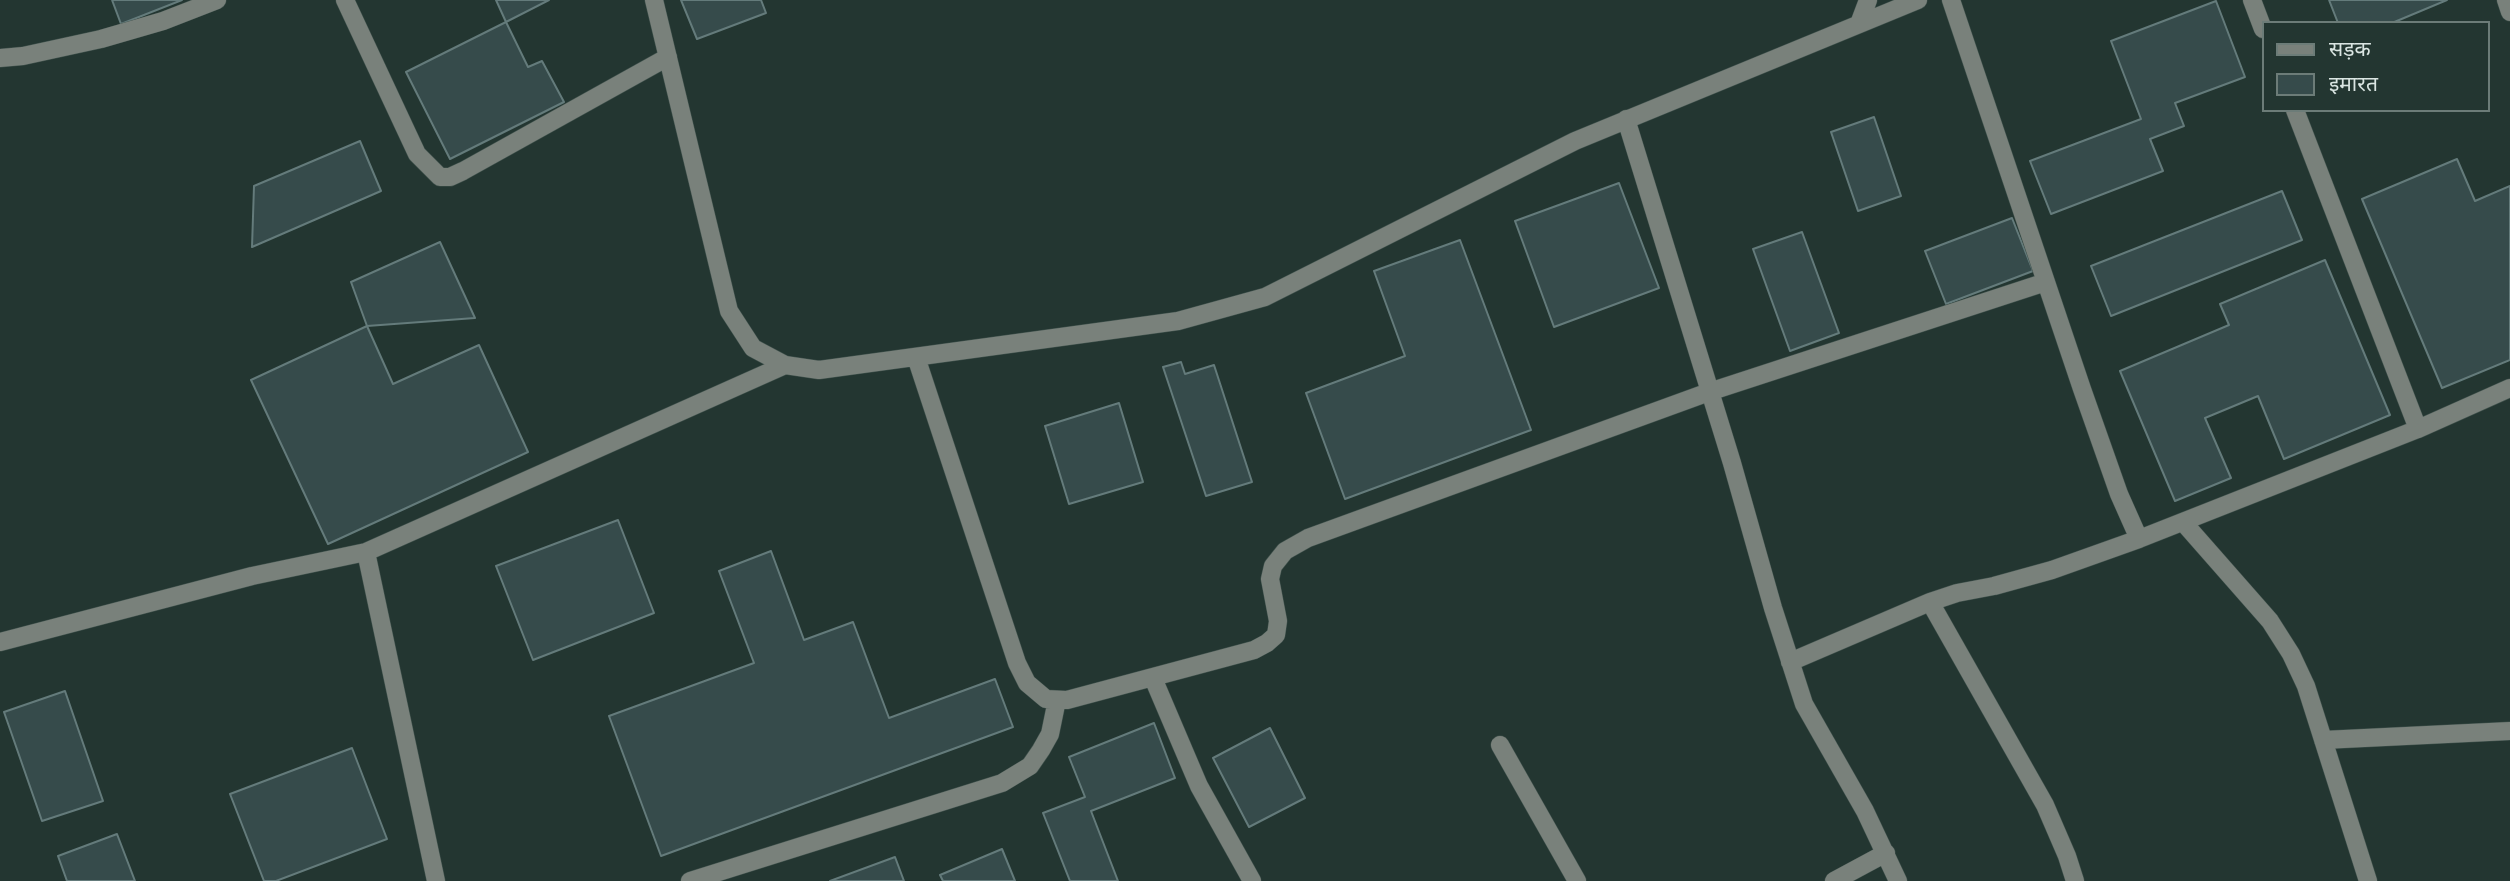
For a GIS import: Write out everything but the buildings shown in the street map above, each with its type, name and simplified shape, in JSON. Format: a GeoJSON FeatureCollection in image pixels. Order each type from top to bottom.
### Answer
{"type":"FeatureCollection","features":[{"type":"Feature","properties":{"kind":"street"},"geometry":{"type":"LineString","coordinates":[[0,58],[23,56],[101,39],[163,21],[217,0]]}},
{"type":"Feature","properties":{"kind":"street"},"geometry":{"type":"LineString","coordinates":[[345,0],[417,154],[440,177],[450,177],[463,171],[668,57]]}},
{"type":"Feature","properties":{"kind":"street"},"geometry":{"type":"LineString","coordinates":[[654,0],[729,311],[753,348],[785,365],[819,370],[1178,321],[1265,297],[1320,272],[1575,141],[1918,0]]}},
{"type":"Feature","properties":{"kind":"street"},"geometry":{"type":"LineString","coordinates":[[1859,24],[1868,0]]}},
{"type":"Feature","properties":{"kind":"street"},"geometry":{"type":"LineString","coordinates":[[1951,0],[2119,494],[2139,539]]}},
{"type":"Feature","properties":{"kind":"street"},"geometry":{"type":"LineString","coordinates":[[2252,0],[2262,26]]}},
{"type":"Feature","properties":{"kind":"street"},"geometry":{"type":"LineString","coordinates":[[2506,0],[2510,12]]}},
{"type":"Feature","properties":{"kind":"street"},"geometry":{"type":"LineString","coordinates":[[2296,112],[2418,429]]}},
{"type":"Feature","properties":{"kind":"street"},"geometry":{"type":"LineString","coordinates":[[1626,119],[1804,704],[1865,811],[1898,881]]}},
{"type":"Feature","properties":{"kind":"street"},"geometry":{"type":"LineString","coordinates":[[916,357],[1017,663],[1027,683],[1046,699],[1056,700],[1080,698],[1254,650],[1267,643],[1276,635],[1278,621],[1270,579],[1273,566],[1285,551],[1308,538],[1709,392],[2046,282]]}},
{"type":"Feature","properties":{"kind":"street"},"geometry":{"type":"LineString","coordinates":[[0,642],[252,576],[366,552],[417,532],[785,365]]}},
{"type":"Feature","properties":{"kind":"street"},"geometry":{"type":"LineString","coordinates":[[1790,662],[1930,602],[2052,570],[2139,539],[2418,429],[2510,388]]}},
{"type":"Feature","properties":{"kind":"street"},"geometry":{"type":"LineString","coordinates":[[2183,522],[2270,621],[2291,654],[2306,686],[2368,881]]}},
{"type":"Feature","properties":{"kind":"street"},"geometry":{"type":"LineString","coordinates":[[366,552],[436,881]]}},
{"type":"Feature","properties":{"kind":"street"},"geometry":{"type":"LineString","coordinates":[[1930,602],[2045,805],[2075,881]]}},
{"type":"Feature","properties":{"kind":"street"},"geometry":{"type":"LineString","coordinates":[[1153,678],[1199,786],[1252,881]]}},
{"type":"Feature","properties":{"kind":"street"},"geometry":{"type":"LineString","coordinates":[[690,881],[1002,783],[1030,766],[1041,750],[1050,734],[1056,700]]}},
{"type":"Feature","properties":{"kind":"street"},"geometry":{"type":"LineString","coordinates":[[2323,740],[2510,731]]}},
{"type":"Feature","properties":{"kind":"street"},"geometry":{"type":"LineString","coordinates":[[1500,745],[1577,881]]}},
{"type":"Feature","properties":{"kind":"street"},"geometry":{"type":"LineString","coordinates":[[1834,881],[1886,853]]}}]}
